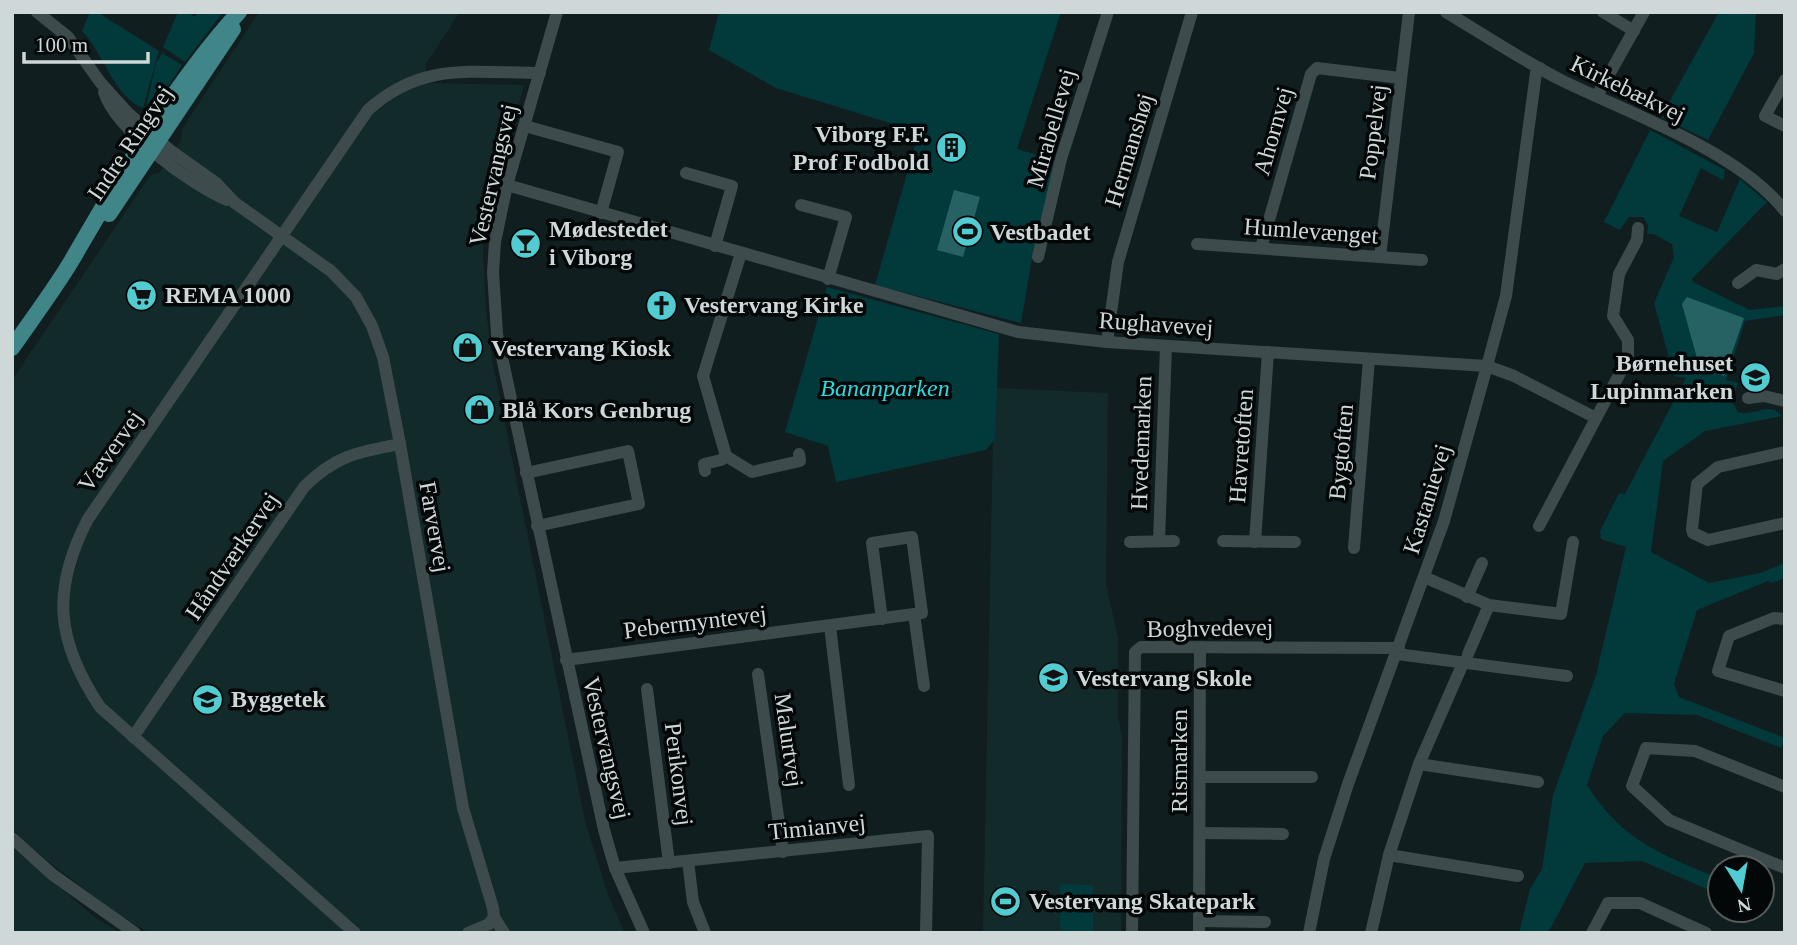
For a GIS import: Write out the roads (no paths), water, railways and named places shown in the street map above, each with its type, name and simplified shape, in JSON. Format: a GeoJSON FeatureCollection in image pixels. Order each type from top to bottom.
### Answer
{"type":"FeatureCollection","features":[{"type":"Feature","properties":{"kind":"main road","name":"Indre Ringvej"},"geometry":{"type":"LineString","coordinates":[[12,348],[72,261],[96,233],[211,42],[241,12]]}},
{"type":"Feature","properties":{"kind":"street","name":"Farvervej"},"geometry":{"type":"LineString","coordinates":[[37,12],[68,37],[100,82],[151,141],[216,183],[236,203],[341,280],[356,298],[372,326],[383,357],[400,444],[463,808],[494,917],[504,933]]}},
{"type":"Feature","properties":{"kind":"street","name":"Vestervangsvej"},"geometry":{"type":"LineString","coordinates":[[557,12],[507,185],[495,242],[494,295],[498,344],[566,660],[615,868],[644,933]]}},
{"type":"Feature","properties":{"kind":"street","name":"Mirabellevej"},"geometry":{"type":"LineString","coordinates":[[1038,257],[1061,159],[1108,12]]}},
{"type":"Feature","properties":{"kind":"street","name":"Hermanshøj"},"geometry":{"type":"LineString","coordinates":[[1107,342],[1118,262],[1192,12]]}},
{"type":"Feature","properties":{"kind":"street","name":"Poppelvej"},"geometry":{"type":"LineString","coordinates":[[1380,257],[1409,12]]}},
{"type":"Feature","properties":{"kind":"street"},"geometry":{"type":"LineString","coordinates":[[1603,12],[1633,31]]}},
{"type":"Feature","properties":{"kind":"street"},"geometry":{"type":"LineString","coordinates":[[1597,96],[1644,12]]}},
{"type":"Feature","properties":{"kind":"street","name":"Kirkebækvej"},"geometry":{"type":"LineString","coordinates":[[1453,14],[1539,68],[1717,156],[1760,186],[1785,211]]}},
{"type":"Feature","properties":{"kind":"street","name":"Ahornvej"},"geometry":{"type":"LineString","coordinates":[[1261,248],[1311,74],[1317,68],[1400,78]]}},
{"type":"Feature","properties":{"kind":"street","name":"Kastanievej"},"geometry":{"type":"LineString","coordinates":[[1309,933],[1324,859],[1444,521],[1506,296],[1536,73],[1539,68]]}},
{"type":"Feature","properties":{"kind":"street","name":"Vævervej"},"geometry":{"type":"LineString","coordinates":[[355,933],[100,707],[71,656],[64,632],[62,602],[69,560],[88,519],[369,110],[390,90],[413,79],[440,73],[540,73]]}},
{"type":"Feature","properties":{"kind":"street"},"geometry":{"type":"LineString","coordinates":[[1785,80],[1765,116],[1785,126]]}},
{"type":"Feature","properties":{"kind":"street"},"geometry":{"type":"LineString","coordinates":[[525,125],[618,152],[601,213]]}},
{"type":"Feature","properties":{"kind":"street"},"geometry":{"type":"LineString","coordinates":[[686,173],[732,186],[715,246]]}},
{"type":"Feature","properties":{"kind":"street","name":"Rughavevej"},"geometry":{"type":"LineString","coordinates":[[507,185],[1018,332],[1107,342],[1487,366],[1514,376],[1596,418]]}},
{"type":"Feature","properties":{"kind":"street"},"geometry":{"type":"LineString","coordinates":[[801,205],[846,217],[828,279]]}},
{"type":"Feature","properties":{"kind":"street"},"geometry":{"type":"LineString","coordinates":[[1539,526],[1628,358],[1628,340],[1613,316],[1619,274],[1637,240],[1638,228]]}},
{"type":"Feature","properties":{"kind":"street","name":"Humlevænget"},"geometry":{"type":"LineString","coordinates":[[1196,244],[1422,260]]}},
{"type":"Feature","properties":{"kind":"street"},"geometry":{"type":"LineString","coordinates":[[741,253],[703,376],[705,391],[716,412],[726,456],[752,472],[800,461],[799,454]]}},
{"type":"Feature","properties":{"kind":"street"},"geometry":{"type":"LineString","coordinates":[[1738,283],[1756,270],[1777,274],[1785,269]]}},
{"type":"Feature","properties":{"kind":"street","name":"Hvedemarken"},"geometry":{"type":"LineString","coordinates":[[1159,541],[1166,346]]}},
{"type":"Feature","properties":{"kind":"street","name":"Havretoften"},"geometry":{"type":"LineString","coordinates":[[1255,542],[1268,352]]}},
{"type":"Feature","properties":{"kind":"street","name":"Bygtoften"},"geometry":{"type":"LineString","coordinates":[[1354,548],[1369,359]]}},
{"type":"Feature","properties":{"kind":"street"},"geometry":{"type":"LineString","coordinates":[[1748,398],[1764,396],[1785,401]]}},
{"type":"Feature","properties":{"kind":"street","name":"Håndværkervej"},"geometry":{"type":"LineString","coordinates":[[133,737],[304,487],[323,468],[341,458],[400,444]]}},
{"type":"Feature","properties":{"kind":"street"},"geometry":{"type":"LineString","coordinates":[[526,473],[628,451],[639,504],[537,526]]}},
{"type":"Feature","properties":{"kind":"street"},"geometry":{"type":"LineString","coordinates":[[1785,453],[1718,467],[1697,484],[1692,529],[1693,533],[1708,540],[1785,523]]}},
{"type":"Feature","properties":{"kind":"street"},"geometry":{"type":"LineString","coordinates":[[705,471],[704,464],[726,456]]}},
{"type":"Feature","properties":{"kind":"street"},"geometry":{"type":"LineString","coordinates":[[882,619],[872,543],[912,537],[922,613],[914,614],[923,686]]}},
{"type":"Feature","properties":{"kind":"street","name":"Hvedemarken"},"geometry":{"type":"LineString","coordinates":[[1130,542],[1174,541]]}},
{"type":"Feature","properties":{"kind":"street"},"geometry":{"type":"LineString","coordinates":[[1223,541],[1295,542]]}},
{"type":"Feature","properties":{"kind":"street"},"geometry":{"type":"LineString","coordinates":[[1424,578],[1489,605],[1561,614],[1573,542]]}},
{"type":"Feature","properties":{"kind":"street"},"geometry":{"type":"LineString","coordinates":[[1466,597],[1482,563]]}},
{"type":"Feature","properties":{"kind":"street"},"geometry":{"type":"LineString","coordinates":[[1371,933],[1389,855],[1419,764],[1489,605]]}},
{"type":"Feature","properties":{"kind":"street","name":"Pebermyntevej"},"geometry":{"type":"LineString","coordinates":[[566,660],[914,614]]}},
{"type":"Feature","properties":{"kind":"street"},"geometry":{"type":"LineString","coordinates":[[1785,620],[1774,618],[1729,636],[1718,671],[1785,691]]}},
{"type":"Feature","properties":{"kind":"street"},"geometry":{"type":"LineString","coordinates":[[831,626],[849,785]]}},
{"type":"Feature","properties":{"kind":"street","name":"Boghvedevej"},"geometry":{"type":"LineString","coordinates":[[1132,933],[1135,652],[1141,647],[1398,651],[1466,657],[1567,676]]}},
{"type":"Feature","properties":{"kind":"street","name":"Rismarken"},"geometry":{"type":"LineString","coordinates":[[1200,647],[1199,927],[1265,922]]}},
{"type":"Feature","properties":{"kind":"street","name":"Malurtvej"},"geometry":{"type":"LineString","coordinates":[[758,674],[783,852]]}},
{"type":"Feature","properties":{"kind":"street","name":"Perikonvej"},"geometry":{"type":"LineString","coordinates":[[647,689],[669,863]]}},
{"type":"Feature","properties":{"kind":"street"},"geometry":{"type":"LineString","coordinates":[[1785,787],[1695,751],[1646,748],[1632,786],[1669,820],[1785,868]]}},
{"type":"Feature","properties":{"kind":"street"},"geometry":{"type":"LineString","coordinates":[[1419,764],[1538,782]]}},
{"type":"Feature","properties":{"kind":"street"},"geometry":{"type":"LineString","coordinates":[[1200,777],[1312,777]]}},
{"type":"Feature","properties":{"kind":"street","name":"Rismarken"},"geometry":{"type":"LineString","coordinates":[[1200,834],[1283,834]]}},
{"type":"Feature","properties":{"kind":"street","name":"Timianvej"},"geometry":{"type":"LineString","coordinates":[[615,868],[928,836],[926,933]]}},
{"type":"Feature","properties":{"kind":"street"},"geometry":{"type":"LineString","coordinates":[[12,838],[53,875],[135,933]]}},
{"type":"Feature","properties":{"kind":"street"},"geometry":{"type":"LineString","coordinates":[[1389,855],[1518,876]]}},
{"type":"Feature","properties":{"kind":"street"},"geometry":{"type":"LineString","coordinates":[[688,860],[693,902],[705,933]]}},
{"type":"Feature","properties":{"kind":"street"},"geometry":{"type":"LineString","coordinates":[[1592,933],[1608,903],[1640,902],[1706,933]]}},
{"type":"Feature","properties":{"kind":"street"},"geometry":{"type":"LineString","coordinates":[[468,933],[489,924],[494,917]]}},
{"type":"Feature","properties":{"kind":"place","name":"Viborg F.F. Prof Fodbold"},"geometry":{"type":"Point","coordinates":[952,148]}},
{"type":"Feature","properties":{"kind":"place","name":"Vestbadet"},"geometry":{"type":"Point","coordinates":[967,232]}},
{"type":"Feature","properties":{"kind":"place","name":"Mødestedet i Viborg"},"geometry":{"type":"Point","coordinates":[526,243]}},
{"type":"Feature","properties":{"kind":"place","name":"REMA 1000"},"geometry":{"type":"Point","coordinates":[142,295]}},
{"type":"Feature","properties":{"kind":"place","name":"Vestervang Kirke"},"geometry":{"type":"Point","coordinates":[661,305]}},
{"type":"Feature","properties":{"kind":"place","name":"Vestervang Kiosk"},"geometry":{"type":"Point","coordinates":[468,348]}},
{"type":"Feature","properties":{"kind":"place","name":"Børnehuset Lupinmarken"},"geometry":{"type":"Point","coordinates":[1756,377]}},
{"type":"Feature","properties":{"kind":"place","name":"Blå Kors Genbrug"},"geometry":{"type":"Point","coordinates":[479,410]}},
{"type":"Feature","properties":{"kind":"place","name":"Vestervang Skole"},"geometry":{"type":"Point","coordinates":[1053,678]}},
{"type":"Feature","properties":{"kind":"place","name":"Byggetek"},"geometry":{"type":"Point","coordinates":[208,699]}},
{"type":"Feature","properties":{"kind":"place","name":"Vestervang Skatepark"},"geometry":{"type":"Point","coordinates":[1006,901]}},
{"type":"Feature","properties":{"kind":"park label","name":"Bananparken"},"geometry":{"type":"Point","coordinates":[885,388]}}]}
